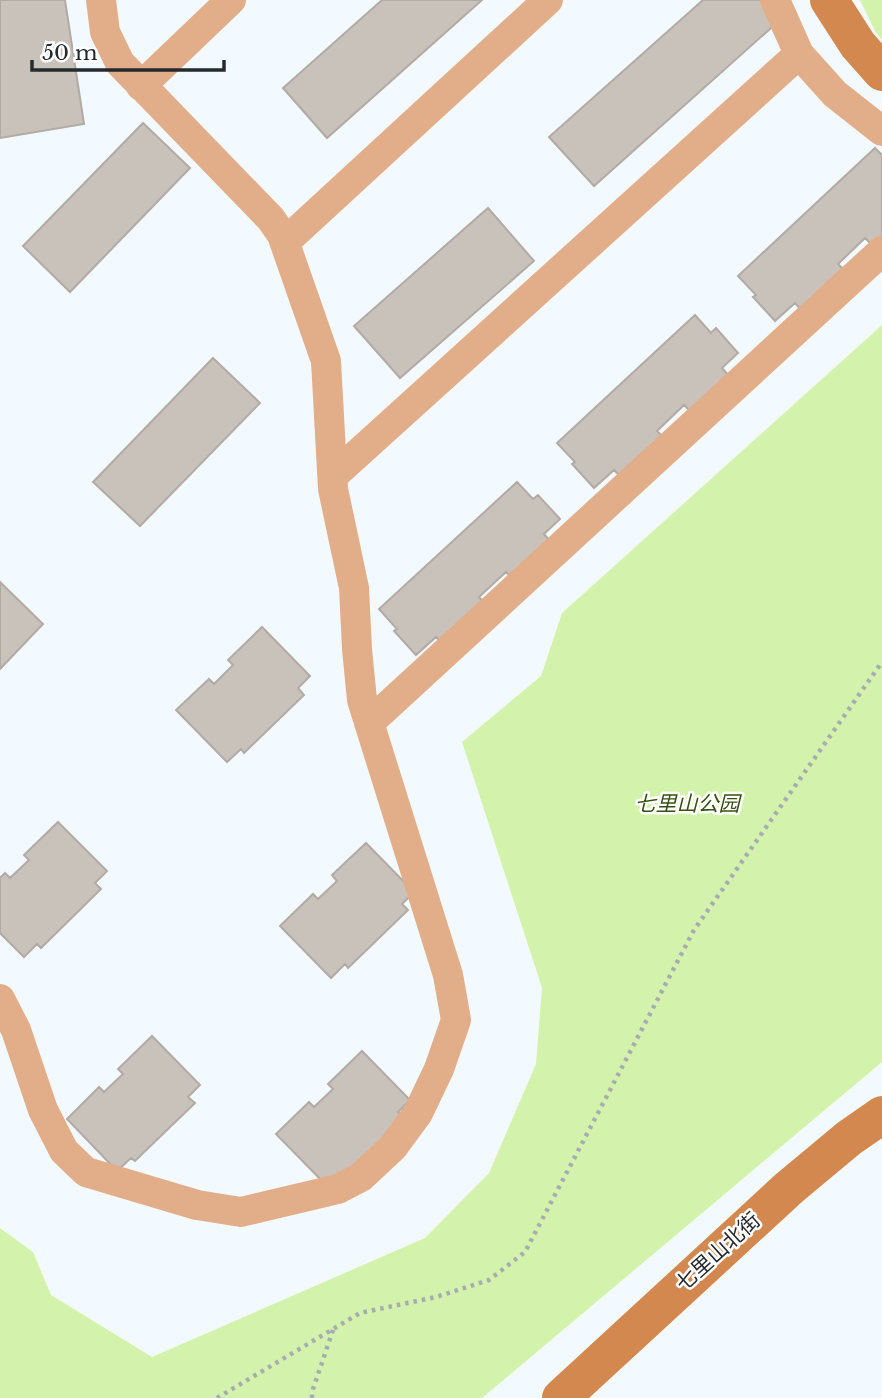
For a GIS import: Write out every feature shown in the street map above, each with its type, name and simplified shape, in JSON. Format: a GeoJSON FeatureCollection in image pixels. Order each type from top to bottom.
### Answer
{"type":"FeatureCollection","features":[{"type":"Feature","properties":{"kind":"street"},"geometry":{"type":"LineString","coordinates":[[0,999],[16,1030],[43,1110],[64,1151],[86,1172],[197,1205],[241,1212],[338,1189],[361,1177],[393,1147],[418,1114],[439,1069],[456,1020],[448,975],[360,687],[355,588],[333,489],[326,361],[285,242],[271,219],[120,63],[105,32],[101,0]]}},
{"type":"Feature","properties":{"kind":"street"},"geometry":{"type":"LineString","coordinates":[[141,86],[231,0]]}},
{"type":"Feature","properties":{"kind":"street"},"geometry":{"type":"LineString","coordinates":[[285,242],[548,0]]}},
{"type":"Feature","properties":{"kind":"street"},"geometry":{"type":"LineString","coordinates":[[775,0],[799,54],[835,94],[882,131]]}},
{"type":"Feature","properties":{"kind":"street"},"geometry":{"type":"LineString","coordinates":[[829,0],[858,45],[882,72]]}},
{"type":"Feature","properties":{"kind":"street"},"geometry":{"type":"LineString","coordinates":[[333,476],[799,54]]}},
{"type":"Feature","properties":{"kind":"street"},"geometry":{"type":"LineString","coordinates":[[369,723],[882,250]]}},
{"type":"Feature","properties":{"kind":"street","name":"七里山北街"},"geometry":{"type":"LineString","coordinates":[[561,1398],[789,1188],[849,1138],[882,1115]]}},
{"type":"Feature","properties":{"kind":"path"},"geometry":{"type":"LineString","coordinates":[[217,1398],[360,1313],[436,1297],[489,1280],[525,1252],[695,930],[882,662]]}},
{"type":"Feature","properties":{"kind":"path"},"geometry":{"type":"LineString","coordinates":[[312,1398],[334,1329]]}},
{"type":"Feature","properties":{"kind":"green space"},"geometry":{"type":"Polygon","coordinates":[[[860,0],[882,0],[882,40],[875,31],[860,0]]]}},
{"type":"Feature","properties":{"kind":"green space","name":"七里山公园"},"geometry":{"type":"Polygon","coordinates":[[[882,325],[882,1062],[482,1398],[0,1398],[0,1228],[33,1252],[51,1295],[152,1357],[425,1238],[489,1173],[536,1064],[542,988],[462,742],[541,676],[562,613],[882,325]]]}},
{"type":"Feature","properties":{"kind":"building"},"geometry":{"type":"Polygon","coordinates":[[[0,0],[65,0],[84,124],[0,138],[0,0]]]}},
{"type":"Feature","properties":{"kind":"building"},"geometry":{"type":"Polygon","coordinates":[[[382,0],[482,0],[327,138],[283,88],[382,0]]]}},
{"type":"Feature","properties":{"kind":"building"},"geometry":{"type":"Polygon","coordinates":[[[703,0],[761,0],[780,20],[594,186],[549,137],[703,0]]]}},
{"type":"Feature","properties":{"kind":"building"},"geometry":{"type":"Polygon","coordinates":[[[143,123],[190,168],[70,292],[23,246],[143,123]]]}},
{"type":"Feature","properties":{"kind":"building"},"geometry":{"type":"Polygon","coordinates":[[[875,148],[882,155],[882,236],[872,245],[865,238],[838,264],[845,271],[802,311],[795,303],[775,321],[738,276],[875,148]]]}},
{"type":"Feature","properties":{"kind":"building"},"geometry":{"type":"Polygon","coordinates":[[[488,208],[534,261],[400,378],[354,326],[488,208]]]}},
{"type":"Feature","properties":{"kind":"building"},"geometry":{"type":"Polygon","coordinates":[[[695,315],[711,333],[716,328],[738,353],[722,368],[730,377],[691,412],[684,405],[657,431],[664,438],[622,478],[614,470],[594,488],[557,443],[695,315]]]}},
{"type":"Feature","properties":{"kind":"building"},"geometry":{"type":"Polygon","coordinates":[[[213,358],[260,403],[140,526],[93,482],[213,358]]]}},
{"type":"Feature","properties":{"kind":"building"},"geometry":{"type":"Polygon","coordinates":[[[517,482],[533,499],[538,495],[560,519],[544,534],[552,543],[513,579],[506,572],[479,597],[486,605],[444,645],[436,637],[416,655],[394,631],[397,629],[379,609],[517,482]]]}},
{"type":"Feature","properties":{"kind":"building"},"geometry":{"type":"Polygon","coordinates":[[[0,582],[43,624],[0,669],[0,582]]]}},
{"type":"Feature","properties":{"kind":"building"},"geometry":{"type":"Polygon","coordinates":[[[262,627],[310,676],[298,688],[304,695],[244,753],[241,749],[227,762],[176,710],[209,679],[214,684],[233,665],[228,660],[262,627]]]}},
{"type":"Feature","properties":{"kind":"building"},"geometry":{"type":"Polygon","coordinates":[[[58,822],[107,871],[95,883],[101,889],[41,948],[37,944],[24,957],[0,933],[0,878],[5,873],[10,878],[29,860],[24,855],[58,822]]]}},
{"type":"Feature","properties":{"kind":"building"},"geometry":{"type":"Polygon","coordinates":[[[366,843],[414,892],[402,904],[408,910],[348,968],[345,964],[331,978],[280,926],[313,894],[318,899],[337,881],[332,875],[366,843]]]}},
{"type":"Feature","properties":{"kind":"building"},"geometry":{"type":"Polygon","coordinates":[[[152,1036],[200,1085],[188,1097],[195,1103],[135,1161],[131,1158],[117,1171],[67,1119],[99,1087],[104,1092],[123,1074],[118,1069],[152,1036]]]}},
{"type":"Feature","properties":{"kind":"building"},"geometry":{"type":"Polygon","coordinates":[[[362,1051],[410,1100],[398,1112],[404,1118],[345,1177],[327,1186],[276,1134],[309,1102],[314,1107],[333,1089],[328,1084],[362,1051]]]}}]}
